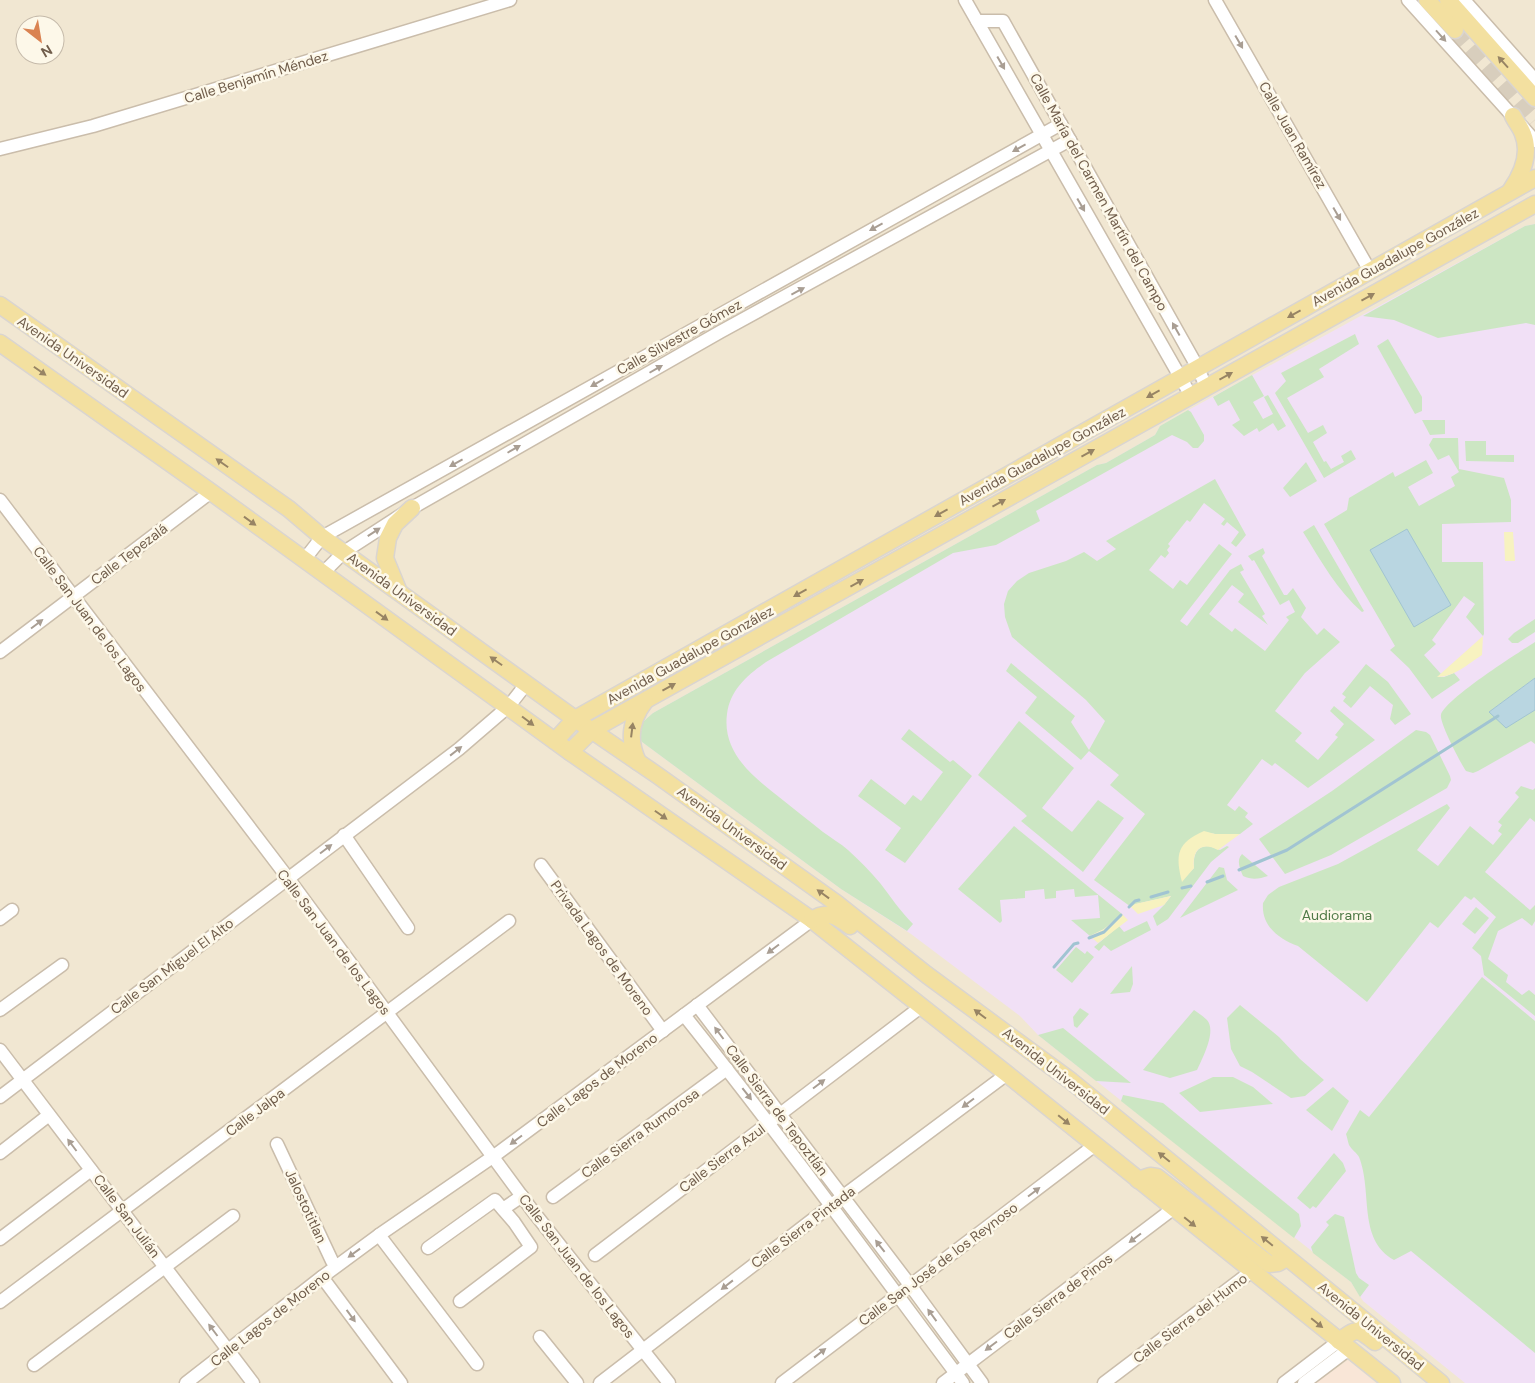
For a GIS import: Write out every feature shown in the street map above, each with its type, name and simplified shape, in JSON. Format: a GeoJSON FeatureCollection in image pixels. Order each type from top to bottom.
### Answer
{"type":"FeatureCollection","features":[{"type":"Feature","properties":{"kind":"main road"},"geometry":{"type":"LineString","coordinates":[[1427,0],[1455,30]]}},
{"type":"Feature","properties":{"kind":"main road"},"geometry":{"type":"LineString","coordinates":[[1448,0],[1535,98]]}},
{"type":"Feature","properties":{"kind":"main road"},"geometry":{"type":"LineString","coordinates":[[1510,192],[1522,172],[1526,154],[1523,134],[1513,116]]}},
{"type":"Feature","properties":{"kind":"main road","name":"Avenida Guadalupe González"},"geometry":{"type":"LineString","coordinates":[[556,741],[576,720],[687,656],[1535,178]]}},
{"type":"Feature","properties":{"kind":"main road","name":"Avenida Guadalupe González"},"geometry":{"type":"LineString","coordinates":[[570,752],[592,730],[1532,207]]}},
{"type":"Feature","properties":{"kind":"main road","name":"Avenida Universidad"},"geometry":{"type":"LineString","coordinates":[[0,305],[288,510],[576,720],[836,903],[928,975],[1071,1081],[1438,1381]]}},
{"type":"Feature","properties":{"kind":"main road","name":"Avenida Universidad"},"geometry":{"type":"LineString","coordinates":[[0,343],[211,492],[570,752],[812,920],[1392,1383]]}},
{"type":"Feature","properties":{"kind":"main road"},"geometry":{"type":"LineString","coordinates":[[399,592],[385,558],[388,538],[396,524],[412,508]]}},
{"type":"Feature","properties":{"kind":"main road"},"geometry":{"type":"LineString","coordinates":[[687,656],[695,673]]}},
{"type":"Feature","properties":{"kind":"main road"},"geometry":{"type":"LineString","coordinates":[[638,762],[632,746],[632,729],[636,713],[646,700]]}},
{"type":"Feature","properties":{"kind":"main road"},"geometry":{"type":"LineString","coordinates":[[812,920],[825,914],[836,916],[905,968],[928,975]]}},
{"type":"Feature","properties":{"kind":"main road"},"geometry":{"type":"LineString","coordinates":[[1138,1180],[1150,1176],[1157,1177],[1269,1264],[1278,1263],[1287,1258]]}},
{"type":"Feature","properties":{"kind":"main road"},"geometry":{"type":"LineString","coordinates":[[1344,1345],[1355,1330],[1359,1330],[1416,1376],[1428,1381],[1438,1381]]}},
{"type":"Feature","properties":{"kind":"street","name":"Calle Benjamín Méndez"},"geometry":{"type":"LineString","coordinates":[[0,149],[93,126],[510,0]]}},
{"type":"Feature","properties":{"kind":"street","name":"Calle Juan Ramírez"},"geometry":{"type":"LineString","coordinates":[[1215,0],[1370,271]]}},
{"type":"Feature","properties":{"kind":"street"},"geometry":{"type":"LineString","coordinates":[[1408,0],[1535,141]]}},
{"type":"Feature","properties":{"kind":"street"},"geometry":{"type":"LineString","coordinates":[[1464,0],[1535,80]]}},
{"type":"Feature","properties":{"kind":"street","name":"Calle María del Carmen Martín del Campo"},"geometry":{"type":"LineString","coordinates":[[966,1],[1191,396]]}},
{"type":"Feature","properties":{"kind":"street","name":"Calle María del Carmen Martín del Campo"},"geometry":{"type":"LineString","coordinates":[[977,21],[1004,22],[1198,368],[1206,387]]}},
{"type":"Feature","properties":{"kind":"street","name":"Calle Silvestre Gómez"},"geometry":{"type":"LineString","coordinates":[[304,560],[322,536],[1061,124]]}},
{"type":"Feature","properties":{"kind":"street","name":"Calle Silvestre Gómez"},"geometry":{"type":"LineString","coordinates":[[323,573],[344,552],[412,508],[712,337],[1070,140]]}},
{"type":"Feature","properties":{"kind":"street"},"geometry":{"type":"LineString","coordinates":[[932,196],[940,212]]}},
{"type":"Feature","properties":{"kind":"street","name":"Calle Tepezalá"},"geometry":{"type":"LineString","coordinates":[[0,652],[211,492]]}},
{"type":"Feature","properties":{"kind":"street","name":"Calle San Juan de los Lagos"},"geometry":{"type":"LineString","coordinates":[[0,500],[288,878],[532,1210],[669,1383]]}},
{"type":"Feature","properties":{"kind":"street","name":"Calle San Miguel El Alto"},"geometry":{"type":"LineString","coordinates":[[0,1097],[459,749],[508,706],[527,683]]}},
{"type":"Feature","properties":{"kind":"street"},"geometry":{"type":"LineString","coordinates":[[344,835],[408,928]]}},
{"type":"Feature","properties":{"kind":"street","name":"Privada Lagos de Moreno"},"geometry":{"type":"LineString","coordinates":[[541,865],[663,1031]]}},
{"type":"Feature","properties":{"kind":"street"},"geometry":{"type":"LineString","coordinates":[[0,919],[12,910]]}},
{"type":"Feature","properties":{"kind":"street","name":"Calle Lagos de Moreno"},"geometry":{"type":"LineString","coordinates":[[186,1383],[336,1266],[494,1156],[812,920]]}},
{"type":"Feature","properties":{"kind":"street","name":"Calle Jalpa"},"geometry":{"type":"LineString","coordinates":[[0,1302],[509,921]]}},
{"type":"Feature","properties":{"kind":"street"},"geometry":{"type":"LineString","coordinates":[[0,1010],[62,965]]}},
{"type":"Feature","properties":{"kind":"street","name":"Calle Sierra de Tepoztlán"},"geometry":{"type":"LineString","coordinates":[[698,1005],[982,1383]]}},
{"type":"Feature","properties":{"kind":"street","name":"Calle Sierra Azul"},"geometry":{"type":"LineString","coordinates":[[595,1255],[922,1006]]}},
{"type":"Feature","properties":{"kind":"street","name":"Calle Sierra de Tepoztlán"},"geometry":{"type":"LineString","coordinates":[[684,1015],[769,1123],[960,1378]]}},
{"type":"Feature","properties":{"kind":"street","name":"Calle San Julián"},"geometry":{"type":"LineString","coordinates":[[0,1050],[253,1383]]}},
{"type":"Feature","properties":{"kind":"street","name":"Calle Sierra Rumorosa"},"geometry":{"type":"LineString","coordinates":[[553,1197],[727,1070]]}},
{"type":"Feature","properties":{"kind":"street","name":"Calle Sierra Pintada"},"geometry":{"type":"LineString","coordinates":[[600,1383],[842,1196],[1007,1074]]}},
{"type":"Feature","properties":{"kind":"street"},"geometry":{"type":"LineString","coordinates":[[0,1153],[49,1115]]}},
{"type":"Feature","properties":{"kind":"street","name":"Jalostotitlan"},"geometry":{"type":"LineString","coordinates":[[277,1144],[336,1266]]}},
{"type":"Feature","properties":{"kind":"street","name":"Calle San José de los Reynoso"},"geometry":{"type":"LineString","coordinates":[[782,1383],[1095,1145]]}},
{"type":"Feature","properties":{"kind":"street"},"geometry":{"type":"LineString","coordinates":[[0,1239],[91,1170]]}},
{"type":"Feature","properties":{"kind":"street"},"geometry":{"type":"LineString","coordinates":[[503,1210],[522,1196]]}},
{"type":"Feature","properties":{"kind":"street"},"geometry":{"type":"LineString","coordinates":[[428,1248],[494,1200],[514,1222],[531,1246],[460,1301]]}},
{"type":"Feature","properties":{"kind":"street","name":"Calle Sierra de Pinos"},"geometry":{"type":"LineString","coordinates":[[943,1383],[960,1378],[968,1364],[1174,1208]]}},
{"type":"Feature","properties":{"kind":"street"},"geometry":{"type":"LineString","coordinates":[[514,1222],[532,1210]]}},
{"type":"Feature","properties":{"kind":"street"},"geometry":{"type":"LineString","coordinates":[[34,1365],[233,1216]]}},
{"type":"Feature","properties":{"kind":"street"},"geometry":{"type":"LineString","coordinates":[[379,1235],[476,1364]]}},
{"type":"Feature","properties":{"kind":"street","name":"Calle Sierra del Humo"},"geometry":{"type":"LineString","coordinates":[[1104,1383],[1252,1271]]}},
{"type":"Feature","properties":{"kind":"street"},"geometry":{"type":"LineString","coordinates":[[322,1277],[401,1383]]}},
{"type":"Feature","properties":{"kind":"street"},"geometry":{"type":"LineString","coordinates":[[540,1338],[577,1383]]}},
{"type":"Feature","properties":{"kind":"street"},"geometry":{"type":"LineString","coordinates":[[1284,1383],[1344,1345]]}},
{"type":"Feature","properties":{"kind":"street"},"geometry":{"type":"LineString","coordinates":[[1304,1383],[1344,1345]]}},
{"type":"Feature","properties":{"kind":"shaded area"},"geometry":{"type":"Polygon","coordinates":[[[0,0],[1535,0],[1535,1383],[0,1383],[0,0]]]}},
{"type":"Feature","properties":{"kind":"shaded area"},"geometry":{"type":"Polygon","coordinates":[[[1535,224],[1535,1383],[1465,1383],[1363,1301],[1351,1282],[1038,1035],[1020,1016],[911,934],[841,889],[642,742],[644,721],[653,713],[1097,465],[1106,463],[1155,435],[1160,426],[1183,413],[1525,226],[1535,224]]]}},
{"type":"Feature","properties":{"kind":"shaded area"},"geometry":{"type":"Polygon","coordinates":[[[1348,1360],[1376,1383],[1316,1383],[1348,1360]]]}},
{"type":"Feature","properties":{"kind":"green space"},"geometry":{"type":"Polygon","coordinates":[[[1535,224],[1535,325],[1526,323],[1438,338],[1394,320],[1363,316],[1525,226],[1535,224]]]}},
{"type":"Feature","properties":{"kind":"green space"},"geometry":{"type":"Polygon","coordinates":[[[1355,334],[1359,344],[1319,369],[1324,377],[1287,398],[1308,433],[1323,425],[1327,433],[1313,442],[1324,462],[1326,461],[1331,469],[1344,462],[1341,456],[1351,450],[1356,459],[1324,478],[1275,393],[1286,381],[1281,373],[1355,334]]]}},
{"type":"Feature","properties":{"kind":"green space"},"geometry":{"type":"Polygon","coordinates":[[[1388,339],[1422,397],[1422,411],[1415,414],[1377,346],[1388,339]]]}},
{"type":"Feature","properties":{"kind":"green space"},"geometry":{"type":"Polygon","coordinates":[[[1252,375],[1264,396],[1253,402],[1263,419],[1273,414],[1264,397],[1268,395],[1286,426],[1278,431],[1273,423],[1259,432],[1257,428],[1244,436],[1232,425],[1240,420],[1229,400],[1218,406],[1213,397],[1252,375]]]}},
{"type":"Feature","properties":{"kind":"green space"},"geometry":{"type":"Polygon","coordinates":[[[1188,410],[1204,435],[1204,441],[1198,448],[1193,448],[1187,442],[1172,435],[1036,511],[1040,521],[996,545],[953,553],[766,662],[752,672],[736,690],[729,705],[727,728],[729,740],[741,762],[759,781],[845,847],[864,866],[913,924],[907,931],[841,889],[642,742],[639,733],[641,726],[653,713],[1097,465],[1106,463],[1155,435],[1160,426],[1188,410]]]}},
{"type":"Feature","properties":{"kind":"green space"},"geometry":{"type":"Polygon","coordinates":[[[1422,420],[1445,420],[1445,434],[1430,435],[1422,420]]]}},
{"type":"Feature","properties":{"kind":"green space"},"geometry":{"type":"Polygon","coordinates":[[[1433,438],[1458,438],[1459,469],[1504,478],[1511,500],[1511,522],[1442,524],[1442,562],[1483,562],[1484,634],[1483,636],[1466,617],[1475,604],[1464,596],[1432,640],[1436,644],[1424,655],[1441,674],[1438,677],[1454,673],[1460,680],[1432,699],[1409,668],[1390,650],[1395,646],[1324,524],[1347,510],[1349,498],[1393,472],[1395,477],[1426,460],[1433,473],[1408,487],[1419,506],[1455,486],[1451,477],[1459,472],[1449,455],[1438,460],[1429,445],[1433,438]]]}},
{"type":"Feature","properties":{"kind":"green space"},"geometry":{"type":"Polygon","coordinates":[[[1465,441],[1486,441],[1486,455],[1514,455],[1514,462],[1466,461],[1465,441]]]}},
{"type":"Feature","properties":{"kind":"green space"},"geometry":{"type":"Polygon","coordinates":[[[1306,462],[1317,481],[1290,497],[1283,488],[1306,462]]]}},
{"type":"Feature","properties":{"kind":"green space"},"geometry":{"type":"Polygon","coordinates":[[[1215,479],[1246,535],[1236,547],[1231,543],[1239,532],[1227,522],[1224,526],[1221,524],[1225,519],[1204,503],[1190,522],[1187,520],[1168,544],[1170,546],[1167,550],[1169,553],[1165,558],[1161,555],[1149,570],[1173,589],[1180,580],[1187,585],[1219,544],[1232,554],[1180,621],[1187,626],[1230,570],[1241,564],[1244,570],[1240,572],[1265,614],[1262,616],[1268,625],[1238,602],[1244,594],[1232,585],[1209,614],[1232,632],[1235,628],[1265,651],[1289,620],[1286,617],[1295,612],[1289,600],[1280,605],[1254,560],[1252,561],[1248,556],[1263,548],[1265,553],[1262,556],[1284,595],[1287,595],[1293,588],[1306,608],[1301,617],[1317,635],[1324,628],[1340,642],[1305,673],[1275,711],[1302,733],[1295,741],[1318,760],[1338,737],[1335,735],[1344,724],[1330,711],[1334,706],[1375,740],[1308,788],[1275,763],[1272,766],[1262,759],[1227,805],[1235,811],[1239,806],[1248,813],[1245,817],[1253,824],[1240,834],[1204,832],[1185,877],[1194,868],[1196,853],[1200,848],[1210,846],[1220,850],[1227,846],[1229,847],[1211,862],[1168,919],[1157,926],[1153,916],[1171,896],[1136,904],[1131,907],[1094,880],[1145,814],[1110,785],[1119,775],[1089,751],[1081,760],[1025,713],[1037,697],[1006,671],[1011,663],[1075,716],[1071,722],[1089,750],[1105,721],[1086,700],[1012,637],[1005,617],[1004,604],[1008,591],[1017,581],[1029,573],[1066,561],[1084,552],[1097,561],[1116,549],[1106,541],[1215,479]]]}},
{"type":"Feature","properties":{"kind":"green space"},"geometry":{"type":"Polygon","coordinates":[[[1314,525],[1364,611],[1362,612],[1337,585],[1303,532],[1314,525]]]}},
{"type":"Feature","properties":{"kind":"green space"},"geometry":{"type":"Polygon","coordinates":[[[1535,619],[1535,632],[1518,643],[1512,643],[1508,639],[1514,633],[1535,619]]]}},
{"type":"Feature","properties":{"kind":"green space"},"geometry":{"type":"Polygon","coordinates":[[[1535,642],[1535,678],[1489,712],[1531,712],[1535,710],[1535,744],[1531,741],[1473,773],[1466,771],[1455,752],[1441,715],[1455,698],[1535,642]]]}},
{"type":"Feature","properties":{"kind":"green space"},"geometry":{"type":"Polygon","coordinates":[[[1366,664],[1388,682],[1411,714],[1395,725],[1390,719],[1393,705],[1370,686],[1351,708],[1343,701],[1346,697],[1342,694],[1366,664]]]}},
{"type":"Feature","properties":{"kind":"green space"},"geometry":{"type":"Polygon","coordinates":[[[1019,721],[1074,768],[1042,808],[1072,832],[1098,800],[1124,818],[1083,872],[1021,821],[1027,816],[978,775],[1019,721]]]}},
{"type":"Feature","properties":{"kind":"green space"},"geometry":{"type":"Polygon","coordinates":[[[909,729],[950,762],[953,760],[972,776],[905,863],[885,850],[901,828],[858,796],[871,779],[905,805],[913,795],[921,801],[943,772],[901,739],[909,729]]]}},
{"type":"Feature","properties":{"kind":"green space"},"geometry":{"type":"Polygon","coordinates":[[[1416,730],[1430,735],[1450,776],[1451,780],[1447,788],[1331,855],[1285,874],[1259,839],[1332,791],[1416,730]]]}},
{"type":"Feature","properties":{"kind":"green space","name":"Audiorama"},"geometry":{"type":"Polygon","coordinates":[[[1521,786],[1533,790],[1535,788],[1535,822],[1530,818],[1485,872],[1530,910],[1535,905],[1535,921],[1532,926],[1522,918],[1498,931],[1488,959],[1508,975],[1506,982],[1522,995],[1529,990],[1535,995],[1535,1016],[1484,975],[1481,956],[1472,948],[1496,917],[1474,897],[1471,900],[1465,896],[1438,928],[1430,922],[1367,1002],[1298,946],[1284,940],[1268,925],[1263,911],[1263,903],[1268,895],[1279,887],[1338,864],[1447,804],[1450,808],[1417,850],[1438,866],[1470,826],[1493,845],[1502,834],[1498,831],[1502,825],[1498,822],[1519,797],[1515,793],[1521,786]]]}},
{"type":"Feature","properties":{"kind":"green space"},"geometry":{"type":"Polygon","coordinates":[[[1014,826],[1122,914],[1104,929],[1090,936],[1071,920],[1100,918],[1098,895],[1075,897],[1074,889],[1056,891],[1056,898],[1045,899],[1044,889],[1025,891],[1025,898],[1000,900],[1002,921],[1000,923],[958,889],[1014,826]]]}},
{"type":"Feature","properties":{"kind":"green space"},"geometry":{"type":"Polygon","coordinates":[[[1242,854],[1268,876],[1256,879],[1243,876],[1239,862],[1242,854]]]}},
{"type":"Feature","properties":{"kind":"green space"},"geometry":{"type":"Polygon","coordinates":[[[1219,867],[1224,868],[1227,880],[1238,890],[1180,918],[1219,867]]]}},
{"type":"Feature","properties":{"kind":"green space"},"geometry":{"type":"Polygon","coordinates":[[[1476,907],[1489,918],[1475,934],[1462,924],[1476,907]]]}},
{"type":"Feature","properties":{"kind":"green space"},"geometry":{"type":"Polygon","coordinates":[[[1147,921],[1151,930],[1111,951],[1104,945],[1099,951],[1094,947],[1119,926],[1124,932],[1147,921]]]}},
{"type":"Feature","properties":{"kind":"green space"},"geometry":{"type":"Polygon","coordinates":[[[1076,947],[1085,954],[1087,951],[1094,957],[1072,983],[1056,970],[1076,947]]]}},
{"type":"Feature","properties":{"kind":"green space"},"geometry":{"type":"Polygon","coordinates":[[[1132,966],[1133,984],[1130,992],[1110,994],[1132,966]]]}},
{"type":"Feature","properties":{"kind":"green space"},"geometry":{"type":"Polygon","coordinates":[[[1482,977],[1535,1021],[1535,1353],[1411,1251],[1394,1260],[1382,1251],[1370,1227],[1363,1171],[1359,1157],[1349,1145],[1346,1134],[1360,1110],[1369,1117],[1482,977]]]}},
{"type":"Feature","properties":{"kind":"green space"},"geometry":{"type":"Polygon","coordinates":[[[1240,1005],[1279,1037],[1324,1080],[1305,1096],[1291,1098],[1240,1066],[1231,1049],[1227,1018],[1240,1005]]]}},
{"type":"Feature","properties":{"kind":"green space"},"geometry":{"type":"Polygon","coordinates":[[[1080,1008],[1089,1014],[1077,1028],[1074,1026],[1073,1017],[1080,1008]]]}},
{"type":"Feature","properties":{"kind":"green space"},"geometry":{"type":"Polygon","coordinates":[[[1194,1010],[1207,1020],[1210,1025],[1208,1045],[1197,1070],[1170,1078],[1143,1070],[1194,1010]]]}},
{"type":"Feature","properties":{"kind":"green space"},"geometry":{"type":"Polygon","coordinates":[[[1063,1028],[1131,1083],[1096,1081],[1038,1035],[1063,1028]]]}},
{"type":"Feature","properties":{"kind":"green space"},"geometry":{"type":"Polygon","coordinates":[[[1213,1077],[1233,1077],[1253,1087],[1273,1104],[1200,1112],[1179,1093],[1213,1077]]]}},
{"type":"Feature","properties":{"kind":"green space"},"geometry":{"type":"Polygon","coordinates":[[[1333,1087],[1349,1101],[1332,1131],[1306,1110],[1333,1087]]]}},
{"type":"Feature","properties":{"kind":"green space"},"geometry":{"type":"Polygon","coordinates":[[[1123,1095],[1163,1103],[1299,1214],[1301,1226],[1294,1238],[1121,1101],[1123,1095]]]}},
{"type":"Feature","properties":{"kind":"green space"},"geometry":{"type":"Polygon","coordinates":[[[1334,1153],[1343,1163],[1346,1171],[1316,1208],[1313,1206],[1310,1209],[1297,1198],[1334,1153]]]}},
{"type":"Feature","properties":{"kind":"green space"},"geometry":{"type":"Polygon","coordinates":[[[1335,1214],[1344,1217],[1356,1273],[1359,1278],[1369,1285],[1360,1297],[1351,1282],[1313,1253],[1311,1247],[1329,1225],[1326,1222],[1335,1214]]]}},
{"type":"Feature","properties":{"kind":"sand"},"geometry":{"type":"Polygon","coordinates":[[[1504,532],[1513,532],[1515,561],[1505,561],[1504,532]]]}},
{"type":"Feature","properties":{"kind":"sand"},"geometry":{"type":"Polygon","coordinates":[[[1483,636],[1482,655],[1449,675],[1437,677],[1483,636]]]}},
{"type":"Feature","properties":{"kind":"sand"},"geometry":{"type":"Polygon","coordinates":[[[1204,831],[1215,834],[1240,834],[1218,850],[1207,846],[1199,849],[1196,852],[1194,868],[1182,882],[1179,864],[1180,850],[1188,840],[1204,831]]]}},
{"type":"Feature","properties":{"kind":"sand"},"geometry":{"type":"Polygon","coordinates":[[[1171,896],[1164,905],[1138,914],[1131,907],[1135,904],[1171,896]]]}},
{"type":"Feature","properties":{"kind":"sand"},"geometry":{"type":"Polygon","coordinates":[[[1122,914],[1128,920],[1098,943],[1090,936],[1104,929],[1122,914]]]}},
{"type":"Feature","properties":{"kind":"water"},"geometry":{"type":"Polygon","coordinates":[[[1407,529],[1451,605],[1414,627],[1370,550],[1407,529]]]}},
{"type":"Feature","properties":{"kind":"water"},"geometry":{"type":"Polygon","coordinates":[[[1535,678],[1535,710],[1506,728],[1489,712],[1535,678]]]}},
{"type":"Feature","properties":{"kind":"waterway"},"geometry":{"type":"LineString","coordinates":[[1239,870],[1287,850],[1498,716]]}},
{"type":"Feature","properties":{"kind":"waterway"},"geometry":{"type":"LineString","coordinates":[[1207,882],[1223,876]]}},
{"type":"Feature","properties":{"kind":"waterway"},"geometry":{"type":"LineString","coordinates":[[1182,888],[1191,886]]}},
{"type":"Feature","properties":{"kind":"waterway"},"geometry":{"type":"LineString","coordinates":[[1151,897],[1168,892]]}},
{"type":"Feature","properties":{"kind":"waterway"},"geometry":{"type":"LineString","coordinates":[[1129,907],[1139,900]]}},
{"type":"Feature","properties":{"kind":"waterway"},"geometry":{"type":"LineString","coordinates":[[1089,938],[1104,932],[1121,915]]}},
{"type":"Feature","properties":{"kind":"waterway"},"geometry":{"type":"LineString","coordinates":[[1054,967],[1074,944],[1078,943]]}},
{"type":"Feature","properties":{"kind":"tunnel"},"geometry":{"type":"LineString","coordinates":[[1455,30],[1535,120]]}}]}
